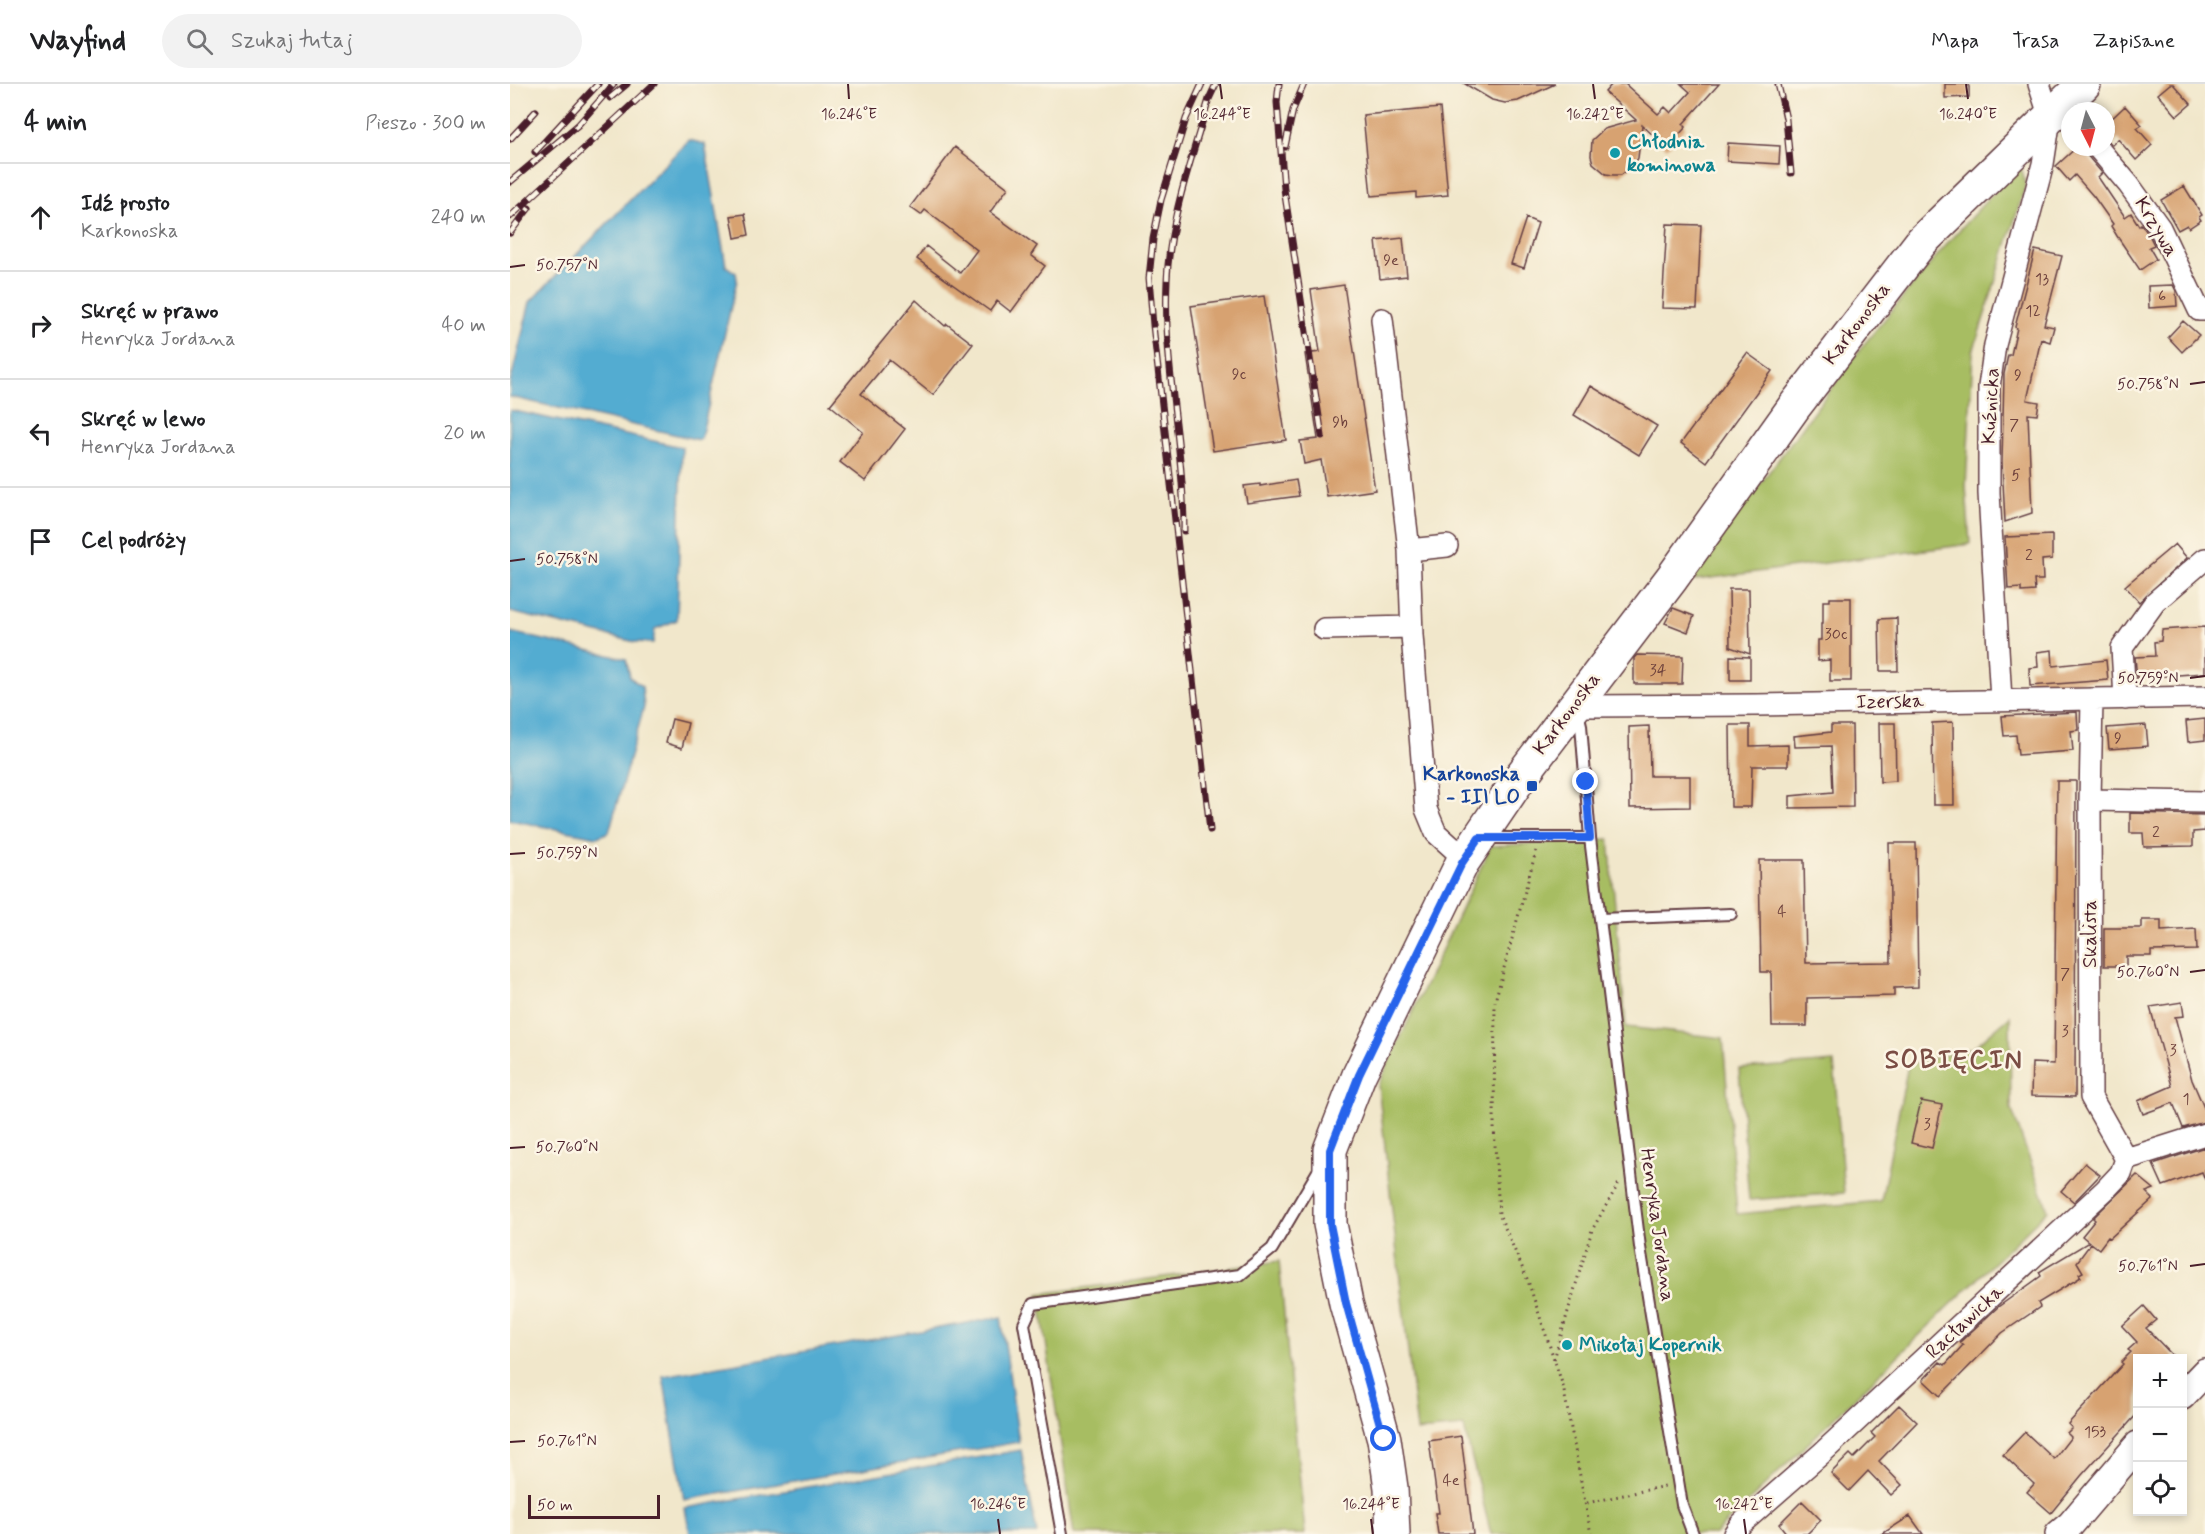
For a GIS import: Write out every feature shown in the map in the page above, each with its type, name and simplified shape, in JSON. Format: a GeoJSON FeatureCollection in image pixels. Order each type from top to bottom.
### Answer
{"type":"FeatureCollection","features":[{"type":"Feature","properties":{"kind":"main road","name":"Karkonoska"},"geometry":{"type":"LineString","coordinates":[[1393,1534],[1391,1488],[1384,1439],[1346,1303],[1330,1224],[1330,1150],[1359,1075],[1472,849],[1519,779],[1672,578],[1794,407],[1890,280],[1922,241],[2060,121],[2084,84]]}},
{"type":"Feature","properties":{"kind":"street"},"geometry":{"type":"LineString","coordinates":[[2039,84],[2060,121]]}},
{"type":"Feature","properties":{"kind":"street","name":"Kuźnicka"},"geometry":{"type":"LineString","coordinates":[[2001,700],[1989,493],[1989,387],[1995,345],[2043,164],[2060,121]]}},
{"type":"Feature","properties":{"kind":"street","name":"Krzywa"},"geometry":{"type":"LineString","coordinates":[[2105,156],[2160,228],[2199,310],[2205,310]]}},
{"type":"Feature","properties":{"kind":"street"},"geometry":{"type":"LineString","coordinates":[[1382,319],[1409,550],[1412,627],[1426,809],[1436,833],[1472,849]]}},
{"type":"Feature","properties":{"kind":"street"},"geometry":{"type":"LineString","coordinates":[[1409,550],[1447,546]]}},
{"type":"Feature","properties":{"kind":"street"},"geometry":{"type":"LineString","coordinates":[[2125,699],[2122,648],[2155,602],[2205,559]]}},
{"type":"Feature","properties":{"kind":"street"},"geometry":{"type":"LineString","coordinates":[[1324,629],[1412,627]]}},
{"type":"Feature","properties":{"kind":"street","name":"Izerska"},"geometry":{"type":"LineString","coordinates":[[1576,702],[1586,706],[1745,705],[2205,697]]}},
{"type":"Feature","properties":{"kind":"street","name":"Skalista"},"geometry":{"type":"LineString","coordinates":[[2092,699],[2091,1097],[2126,1159]]}},
{"type":"Feature","properties":{"kind":"street"},"geometry":{"type":"LineString","coordinates":[[2090,800],[2205,802]]}},
{"type":"Feature","properties":{"kind":"street"},"geometry":{"type":"LineString","coordinates":[[2126,1159],[2205,1134]]}},
{"type":"Feature","properties":{"kind":"street","name":"Racławicka"},"geometry":{"type":"LineString","coordinates":[[1734,1534],[1741,1524],[1830,1447],[2105,1190],[2121,1173],[2126,1159]]}},
{"type":"Feature","properties":{"kind":"street"},"geometry":{"type":"LineString","coordinates":[[2187,1391],[2205,1372]]}},
{"type":"Feature","properties":{"kind":"street"},"geometry":{"type":"LineString","coordinates":[[2059,1534],[2071,1524],[2133,1451]]}},
{"type":"Feature","properties":{"kind":"lane","name":"Henryka Jordana"},"geometry":{"type":"LineString","coordinates":[[1576,702],[1581,725],[1590,838],[1640,1247],[1682,1505],[1693,1534]]}},
{"type":"Feature","properties":{"kind":"lane"},"geometry":{"type":"LineString","coordinates":[[1472,849],[1540,838],[1590,838]]}},
{"type":"Feature","properties":{"kind":"lane"},"geometry":{"type":"LineString","coordinates":[[1600,919],[1731,914]]}},
{"type":"Feature","properties":{"kind":"lane"},"geometry":{"type":"LineString","coordinates":[[1062,1534],[1024,1324],[1033,1304],[1240,1275],[1272,1249],[1330,1150]]}},
{"type":"Feature","properties":{"kind":"path"},"geometry":{"type":"LineString","coordinates":[[1540,838],[1495,1001],[1494,1126],[1499,1214],[1528,1281],[1563,1386],[1587,1503],[1591,1534]]}},
{"type":"Feature","properties":{"kind":"path"},"geometry":{"type":"LineString","coordinates":[[1554,1360],[1592,1230],[1630,1164]]}},
{"type":"Feature","properties":{"kind":"path"},"geometry":{"type":"LineString","coordinates":[[1587,1503],[1678,1483]]}},
{"type":"Feature","properties":{"kind":"green space"},"geometry":{"type":"Polygon","coordinates":[[[2020,164],[2026,184],[1973,352],[1966,486],[1970,544],[1688,581],[1865,343],[1951,239],[2020,164]]]}},
{"type":"Feature","properties":{"kind":"green space"},"geometry":{"type":"Polygon","coordinates":[[[1609,839],[1626,1027],[1723,1038],[1737,1214],[1881,1201],[1908,1065],[1973,1048],[2010,1016],[2011,1108],[2048,1210],[1715,1534],[1491,1534],[1464,1427],[1417,1431],[1378,1085],[1491,846],[1609,839]]]}},
{"type":"Feature","properties":{"kind":"green space"},"geometry":{"type":"Polygon","coordinates":[[[1834,1062],[1844,1193],[1749,1200],[1739,1069],[1834,1062]]]}},
{"type":"Feature","properties":{"kind":"green space"},"geometry":{"type":"Polygon","coordinates":[[[1279,1261],[1305,1534],[1074,1534],[1039,1294],[1279,1261]]]}},
{"type":"Feature","properties":{"kind":"water"},"geometry":{"type":"Polygon","coordinates":[[[689,140],[705,144],[726,266],[736,273],[737,280],[701,438],[699,440],[510,397],[510,384],[530,302],[689,140]]]}},
{"type":"Feature","properties":{"kind":"water"},"geometry":{"type":"Polygon","coordinates":[[[510,410],[682,447],[677,620],[655,629],[653,643],[635,642],[510,612],[510,410]]]}},
{"type":"Feature","properties":{"kind":"water"},"geometry":{"type":"Polygon","coordinates":[[[510,632],[626,659],[630,677],[642,687],[644,707],[609,832],[597,837],[510,820],[510,632]]]}},
{"type":"Feature","properties":{"kind":"water"},"geometry":{"type":"Polygon","coordinates":[[[1001,1317],[1019,1442],[684,1500],[663,1376],[1001,1317]]]}},
{"type":"Feature","properties":{"kind":"water"},"geometry":{"type":"Polygon","coordinates":[[[1021,1450],[1037,1534],[690,1534],[685,1508],[1021,1450]]]}},
{"type":"Feature","properties":{"kind":"building"},"geometry":{"type":"Polygon","coordinates":[[[1465,84],[1555,84],[1518,101],[1505,103],[1492,100],[1465,84]]]}},
{"type":"Feature","properties":{"kind":"building"},"geometry":{"type":"Polygon","coordinates":[[[1612,84],[1625,84],[1658,114],[1665,107],[1671,113],[1690,92],[1681,84],[1719,84],[1683,124],[1686,127],[1667,148],[1642,125],[1638,158],[1634,165],[1621,175],[1613,175],[1606,174],[1593,163],[1592,140],[1604,129],[1636,120],[1605,92],[1612,84]]]}},
{"type":"Feature","properties":{"kind":"building"},"geometry":{"type":"Polygon","coordinates":[[[1945,84],[1969,84],[1969,97],[1945,98],[1945,84]]]}},
{"type":"Feature","properties":{"kind":"building"},"geometry":{"type":"Polygon","coordinates":[[[2173,84],[2191,104],[2177,116],[2158,94],[2173,84]]]}},
{"type":"Feature","properties":{"kind":"building"},"geometry":{"type":"Polygon","coordinates":[[[2125,106],[2142,125],[2137,128],[2152,145],[2136,160],[2118,139],[2115,142],[2115,115],[2125,106]]]}},
{"type":"Feature","properties":{"kind":"building"},"geometry":{"type":"Polygon","coordinates":[[[1440,108],[1448,195],[1416,198],[1416,192],[1371,196],[1363,115],[1440,108]]]}},
{"type":"Feature","properties":{"kind":"building"},"geometry":{"type":"Polygon","coordinates":[[[1728,143],[1780,146],[1779,164],[1727,161],[1728,143]]]}},
{"type":"Feature","properties":{"kind":"building"},"geometry":{"type":"Polygon","coordinates":[[[955,147],[1008,188],[990,212],[1037,246],[1031,255],[1045,266],[1011,312],[997,301],[990,311],[917,259],[926,246],[960,273],[977,250],[925,210],[921,215],[910,207],[955,147]]]}},
{"type":"Feature","properties":{"kind":"building"},"geometry":{"type":"Polygon","coordinates":[[[2067,156],[2088,156],[2102,173],[2098,177],[2125,217],[2131,213],[2139,226],[2141,224],[2149,235],[2154,245],[2149,247],[2156,259],[2140,270],[2094,197],[2075,175],[2069,181],[2056,166],[2067,156]]]}},
{"type":"Feature","properties":{"kind":"building"},"geometry":{"type":"Polygon","coordinates":[[[2184,186],[2202,215],[2199,217],[2201,220],[2189,228],[2187,225],[2178,230],[2161,200],[2184,186]]]}},
{"type":"Feature","properties":{"kind":"building"},"geometry":{"type":"Polygon","coordinates":[[[745,214],[749,235],[735,238],[731,216],[745,214]]]}},
{"type":"Feature","properties":{"kind":"building"},"geometry":{"type":"Polygon","coordinates":[[[1526,218],[1538,223],[1524,268],[1511,264],[1526,218]]]}},
{"type":"Feature","properties":{"kind":"building"},"geometry":{"type":"Polygon","coordinates":[[[1667,224],[1701,225],[1697,309],[1662,308],[1667,224]]]}},
{"type":"Feature","properties":{"kind":"building"},"geometry":{"type":"Polygon","coordinates":[[[1403,238],[1407,276],[1380,279],[1376,241],[1403,238]]]}},
{"type":"Feature","properties":{"kind":"building"},"geometry":{"type":"Polygon","coordinates":[[[2035,250],[2062,256],[2044,325],[2054,327],[2050,342],[2041,339],[2027,400],[2039,402],[2037,415],[2028,414],[2032,513],[2005,522],[2002,462],[2004,374],[2008,355],[2011,355],[2017,328],[2015,327],[2035,250]]]}},
{"type":"Feature","properties":{"kind":"building"},"geometry":{"type":"Polygon","coordinates":[[[1344,285],[1375,490],[1327,497],[1321,460],[1304,464],[1300,441],[1318,439],[1305,354],[1320,352],[1311,290],[1344,285]]]}},
{"type":"Feature","properties":{"kind":"building"},"geometry":{"type":"Polygon","coordinates":[[[2173,285],[2176,291],[2177,306],[2149,308],[2148,286],[2173,285]]]}},
{"type":"Feature","properties":{"kind":"building"},"geometry":{"type":"Polygon","coordinates":[[[1264,296],[1286,440],[1213,451],[1191,306],[1264,296]]]}},
{"type":"Feature","properties":{"kind":"building"},"geometry":{"type":"Polygon","coordinates":[[[916,300],[945,326],[947,324],[973,344],[933,395],[889,360],[861,394],[905,429],[865,481],[840,462],[863,432],[830,405],[916,300]]]}},
{"type":"Feature","properties":{"kind":"building"},"geometry":{"type":"Polygon","coordinates":[[[2183,321],[2199,335],[2182,352],[2168,337],[2183,321]]]}},
{"type":"Feature","properties":{"kind":"building"},"geometry":{"type":"Polygon","coordinates":[[[1747,353],[1772,371],[1706,462],[1681,443],[1747,353]]]}},
{"type":"Feature","properties":{"kind":"building"},"geometry":{"type":"Polygon","coordinates":[[[1591,386],[1657,426],[1639,455],[1574,415],[1591,386]]]}},
{"type":"Feature","properties":{"kind":"building"},"geometry":{"type":"Polygon","coordinates":[[[1296,480],[1299,496],[1247,503],[1244,486],[1260,484],[1260,486],[1296,480]]]}},
{"type":"Feature","properties":{"kind":"building"},"geometry":{"type":"Polygon","coordinates":[[[2052,535],[2052,559],[2042,560],[2043,580],[2034,580],[2035,591],[2021,592],[2021,588],[2008,589],[2005,537],[2052,535]]]}},
{"type":"Feature","properties":{"kind":"building"},"geometry":{"type":"Polygon","coordinates":[[[2175,544],[2187,558],[2139,602],[2125,586],[2175,544]]]}},
{"type":"Feature","properties":{"kind":"building"},"geometry":{"type":"Polygon","coordinates":[[[1729,589],[1749,589],[1750,654],[1730,647],[1729,589]]]}},
{"type":"Feature","properties":{"kind":"building"},"geometry":{"type":"Polygon","coordinates":[[[1830,598],[1851,598],[1851,681],[1830,681],[1830,660],[1818,661],[1818,640],[1821,640],[1821,623],[1823,623],[1823,601],[1830,601],[1830,598]]]}},
{"type":"Feature","properties":{"kind":"building"},"geometry":{"type":"Polygon","coordinates":[[[1673,608],[1694,616],[1688,632],[1665,623],[1673,608]]]}},
{"type":"Feature","properties":{"kind":"building"},"geometry":{"type":"Polygon","coordinates":[[[1897,618],[1898,671],[1880,671],[1879,619],[1897,618]]]}},
{"type":"Feature","properties":{"kind":"building"},"geometry":{"type":"Polygon","coordinates":[[[2205,627],[2205,673],[2137,678],[2135,657],[2155,656],[2154,642],[2161,641],[2162,630],[2205,627]]]}},
{"type":"Feature","properties":{"kind":"building"},"geometry":{"type":"Polygon","coordinates":[[[2052,650],[2053,666],[2106,660],[2108,680],[2030,686],[2029,668],[2038,667],[2037,652],[2052,650]]]}},
{"type":"Feature","properties":{"kind":"building"},"geometry":{"type":"Polygon","coordinates":[[[1637,655],[1683,656],[1682,684],[1634,684],[1634,658],[1637,655]]]}},
{"type":"Feature","properties":{"kind":"building"},"geometry":{"type":"Polygon","coordinates":[[[1730,656],[1750,657],[1750,680],[1730,680],[1730,656]]]}},
{"type":"Feature","properties":{"kind":"building"},"geometry":{"type":"Polygon","coordinates":[[[2077,712],[2078,730],[2071,731],[2073,751],[2018,755],[2016,735],[2004,736],[2002,716],[2077,712]]]}},
{"type":"Feature","properties":{"kind":"building"},"geometry":{"type":"Polygon","coordinates":[[[672,719],[688,723],[682,748],[666,743],[672,719]]]}},
{"type":"Feature","properties":{"kind":"building"},"geometry":{"type":"Polygon","coordinates":[[[2205,719],[2205,740],[2188,742],[2186,721],[2205,719]]]}},
{"type":"Feature","properties":{"kind":"building"},"geometry":{"type":"Polygon","coordinates":[[[1953,722],[1954,805],[1933,805],[1932,723],[1953,722]]]}},
{"type":"Feature","properties":{"kind":"building"},"geometry":{"type":"Polygon","coordinates":[[[1879,723],[1895,723],[1896,781],[1880,782],[1879,723]]]}},
{"type":"Feature","properties":{"kind":"building"},"geometry":{"type":"Polygon","coordinates":[[[1730,725],[1750,725],[1750,746],[1788,745],[1788,766],[1752,766],[1751,807],[1731,807],[1730,725]]]}},
{"type":"Feature","properties":{"kind":"building"},"geometry":{"type":"Polygon","coordinates":[[[1831,725],[1852,725],[1853,807],[1790,808],[1790,796],[1833,792],[1831,746],[1795,747],[1794,736],[1831,732],[1831,725]]]}},
{"type":"Feature","properties":{"kind":"building"},"geometry":{"type":"Polygon","coordinates":[[[2146,725],[2148,746],[2109,749],[2107,728],[2146,725]]]}},
{"type":"Feature","properties":{"kind":"building"},"geometry":{"type":"Polygon","coordinates":[[[1649,726],[1650,776],[1690,776],[1690,807],[1630,808],[1629,727],[1649,726]]]}},
{"type":"Feature","properties":{"kind":"building"},"geometry":{"type":"Polygon","coordinates":[[[2057,781],[2076,781],[2075,1097],[2031,1096],[2032,1063],[2054,1064],[2057,781]]]}},
{"type":"Feature","properties":{"kind":"building"},"geometry":{"type":"Polygon","coordinates":[[[2130,813],[2205,815],[2205,831],[2193,832],[2193,846],[2144,847],[2143,833],[2130,833],[2130,813]]]}},
{"type":"Feature","properties":{"kind":"building"},"geometry":{"type":"Polygon","coordinates":[[[1889,843],[1916,843],[1918,987],[1894,988],[1894,996],[1807,998],[1807,1026],[1772,1026],[1771,972],[1761,972],[1759,860],[1804,860],[1806,963],[1891,962],[1889,843]]]}},
{"type":"Feature","properties":{"kind":"building"},"geometry":{"type":"Polygon","coordinates":[[[2142,920],[2161,920],[2161,931],[2196,929],[2197,950],[2151,951],[2151,956],[2126,956],[2126,966],[2104,966],[2104,928],[2142,928],[2142,920]]]}},
{"type":"Feature","properties":{"kind":"building"},"geometry":{"type":"Polygon","coordinates":[[[2182,1002],[2184,1016],[2175,1017],[2192,1080],[2205,1110],[2205,1122],[2183,1128],[2173,1103],[2143,1114],[2138,1101],[2172,1086],[2150,1007],[2182,1002]]]}},
{"type":"Feature","properties":{"kind":"building"},"geometry":{"type":"Polygon","coordinates":[[[1921,1101],[1942,1105],[1932,1148],[1911,1143],[1921,1101]]]}},
{"type":"Feature","properties":{"kind":"building"},"geometry":{"type":"Polygon","coordinates":[[[2205,1147],[2205,1180],[2202,1172],[2163,1186],[2153,1164],[2205,1147]]]}},
{"type":"Feature","properties":{"kind":"building"},"geometry":{"type":"Polygon","coordinates":[[[2085,1163],[2100,1175],[2074,1202],[2061,1191],[2085,1163]]]}},
{"type":"Feature","properties":{"kind":"building"},"geometry":{"type":"Polygon","coordinates":[[[2137,1175],[2154,1189],[2146,1192],[2153,1199],[2110,1238],[2108,1237],[2099,1249],[2091,1243],[2077,1262],[2083,1272],[2079,1274],[2081,1277],[2038,1303],[2040,1307],[2002,1333],[1940,1396],[1923,1380],[1940,1362],[1945,1365],[1963,1345],[1960,1342],[1998,1307],[2041,1276],[2039,1272],[2089,1242],[2082,1236],[2095,1220],[2093,1218],[2137,1175]]]}},
{"type":"Feature","properties":{"kind":"building"},"geometry":{"type":"Polygon","coordinates":[[[2144,1306],[2156,1320],[2146,1328],[2171,1354],[2133,1354],[2133,1419],[2051,1513],[2027,1492],[2034,1484],[2003,1455],[2025,1432],[2054,1459],[2071,1437],[2067,1433],[2072,1428],[2068,1424],[2123,1364],[2121,1362],[2131,1352],[2128,1350],[2137,1342],[2122,1326],[2144,1306]]]}},
{"type":"Feature","properties":{"kind":"building"},"geometry":{"type":"Polygon","coordinates":[[[1899,1405],[1917,1422],[1879,1461],[1902,1485],[1891,1495],[1868,1471],[1849,1491],[1831,1473],[1850,1454],[1854,1458],[1875,1437],[1871,1433],[1899,1405]]]}},
{"type":"Feature","properties":{"kind":"building"},"geometry":{"type":"Polygon","coordinates":[[[1461,1436],[1473,1534],[1438,1534],[1435,1513],[1439,1513],[1429,1441],[1461,1436]]]}},
{"type":"Feature","properties":{"kind":"building"},"geometry":{"type":"Polygon","coordinates":[[[1802,1501],[1821,1520],[1807,1534],[1787,1534],[1779,1524],[1802,1501]]]}},
{"type":"Feature","properties":{"kind":"building"},"geometry":{"type":"Polygon","coordinates":[[[1910,1516],[1923,1534],[1882,1534],[1910,1516]]]}},
{"type":"Feature","properties":{"kind":"railway"},"geometry":{"type":"LineString","coordinates":[[535,152],[598,84]]}},
{"type":"Feature","properties":{"kind":"railway"},"geometry":{"type":"LineString","coordinates":[[510,182],[578,125],[614,84]]}},
{"type":"Feature","properties":{"kind":"railway"},"geometry":{"type":"LineString","coordinates":[[610,98],[627,84]]}},
{"type":"Feature","properties":{"kind":"railway"},"geometry":{"type":"LineString","coordinates":[[510,217],[654,84]]}},
{"type":"Feature","properties":{"kind":"railway"},"geometry":{"type":"LineString","coordinates":[[1202,84],[1186,119],[1161,200],[1153,239],[1149,278],[1210,830]]}},
{"type":"Feature","properties":{"kind":"railway"},"geometry":{"type":"LineString","coordinates":[[1184,531],[1181,468],[1168,344],[1167,281],[1172,235],[1182,189],[1209,99],[1216,84]]}},
{"type":"Feature","properties":{"kind":"railway"},"geometry":{"type":"LineString","coordinates":[[1279,84],[1277,102],[1284,189],[1322,436]]}},
{"type":"Feature","properties":{"kind":"railway"},"geometry":{"type":"LineString","coordinates":[[1285,147],[1293,110],[1304,84]]}},
{"type":"Feature","properties":{"kind":"railway"},"geometry":{"type":"LineString","coordinates":[[1778,84],[1786,119],[1791,173]]}},
{"type":"Feature","properties":{"kind":"railway"},"geometry":{"type":"LineString","coordinates":[[510,139],[536,111]]}},
{"type":"Feature","properties":{"kind":"railway"},"geometry":{"type":"LineString","coordinates":[[510,233],[529,208]]}},
{"type":"Feature","properties":{"kind":"place","name":"Chłodnia kominowa"},"geometry":{"type":"Point","coordinates":[1615,153]}},
{"type":"Feature","properties":{"kind":"place","name":"Karkonoska - III LO"},"geometry":{"type":"Point","coordinates":[1532,786]}},
{"type":"Feature","properties":{"kind":"place","name":"Mikołaj Kopernik"},"geometry":{"type":"Point","coordinates":[1567,1345]}},
{"type":"Feature","properties":{"kind":"district","name":"SOBIĘCIN"},"geometry":{"type":"Point","coordinates":[1954,1061]}},
{"type":"Feature","properties":{"kind":"route"},"geometry":{"type":"LineString","coordinates":[[1384,1439],[1346,1303],[1330,1224],[1330,1150],[1359,1075],[1462,863],[1479,838],[1590,838],[1586,782]]}}]}
